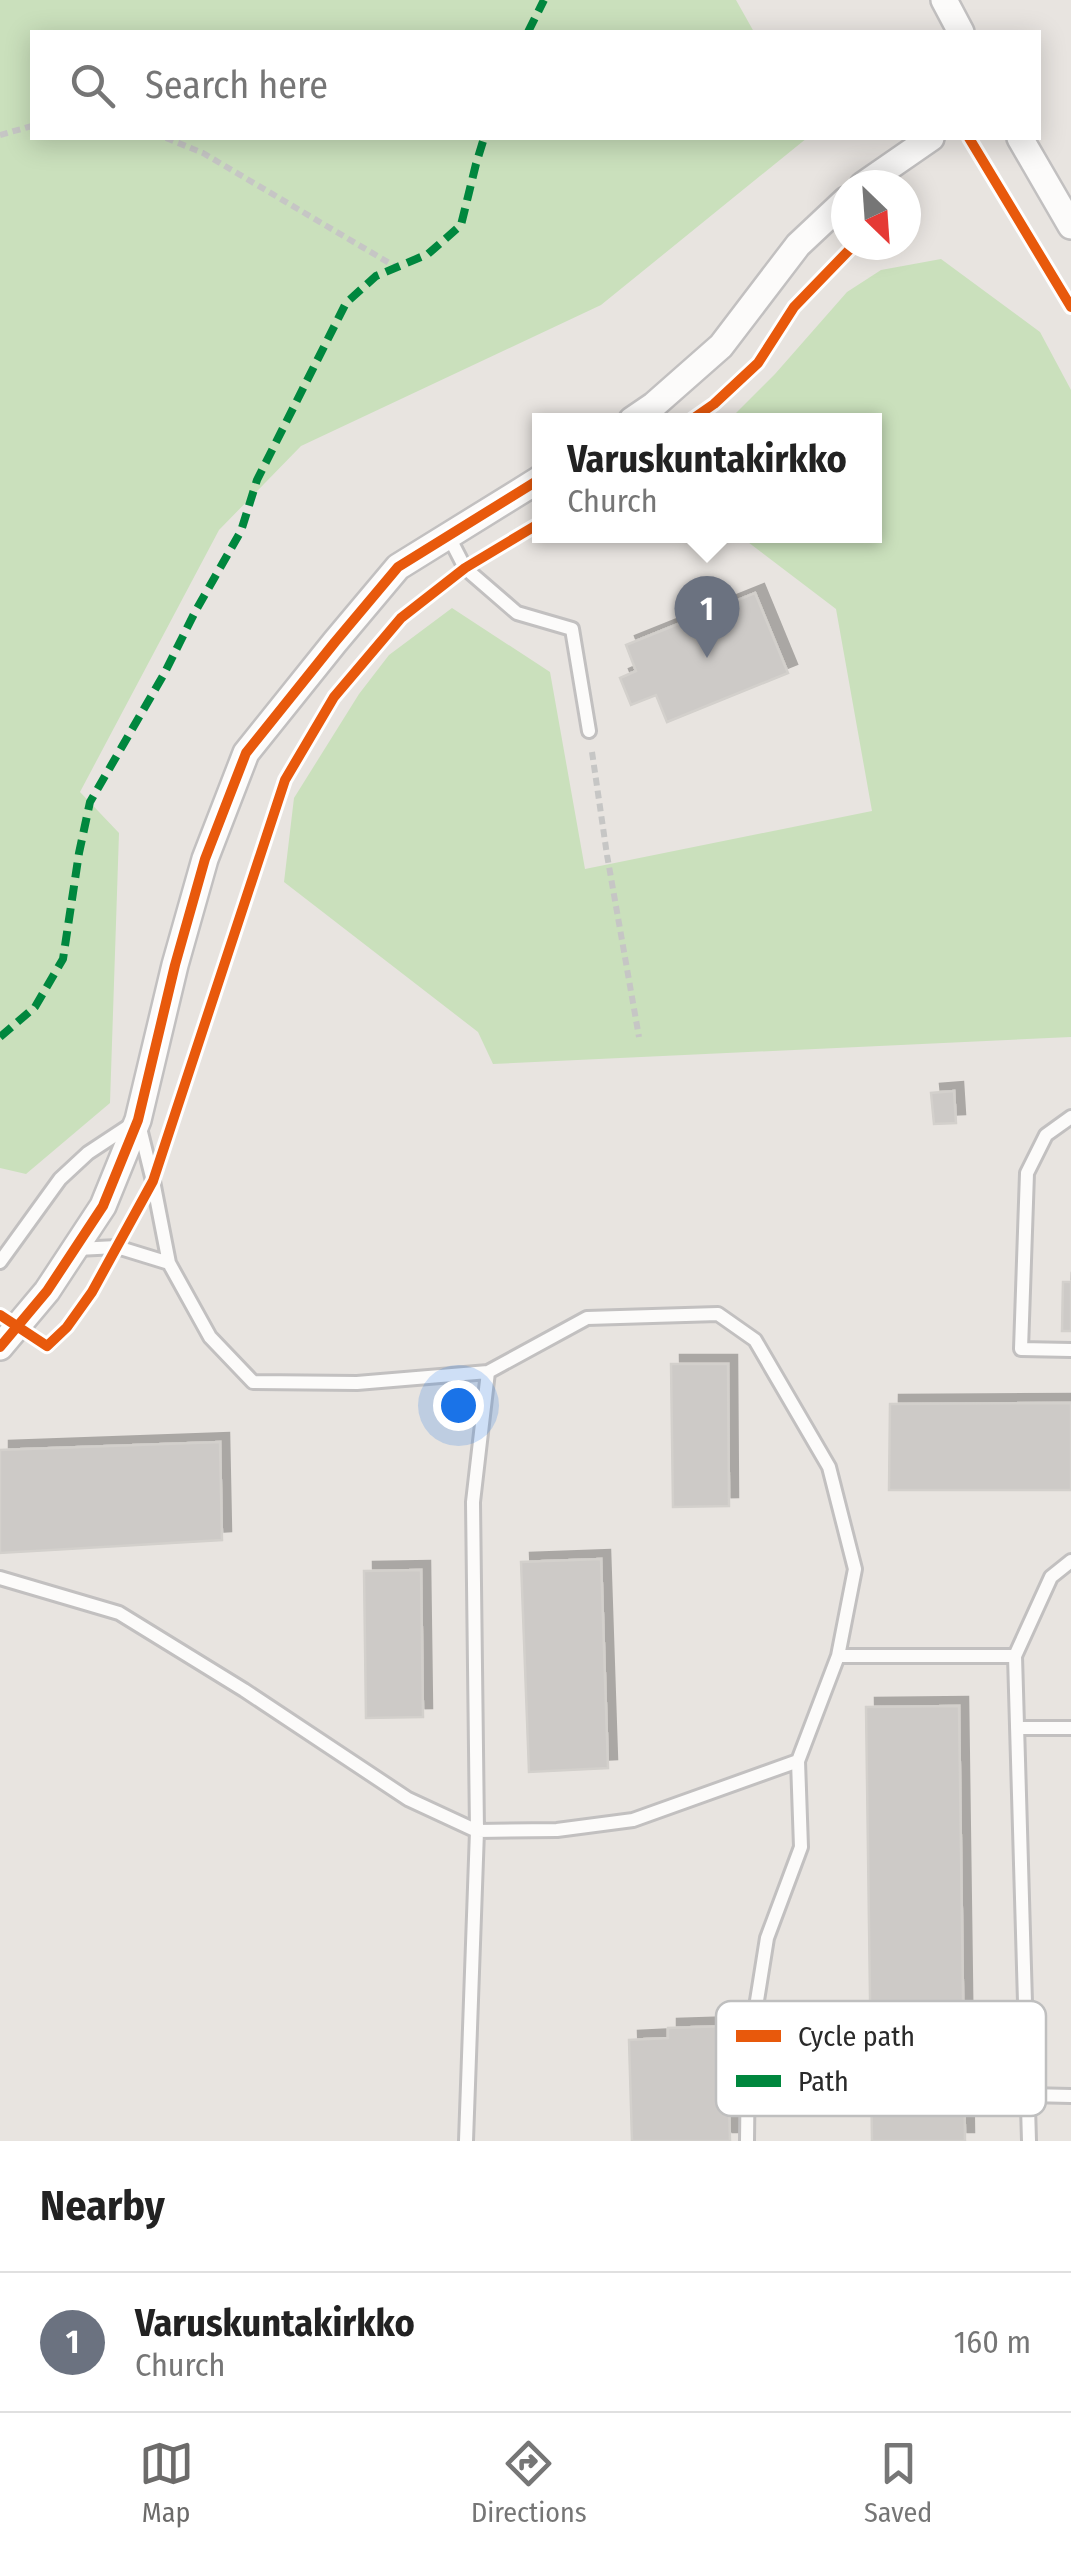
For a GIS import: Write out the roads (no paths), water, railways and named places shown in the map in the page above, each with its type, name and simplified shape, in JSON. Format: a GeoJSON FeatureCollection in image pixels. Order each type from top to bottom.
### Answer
{"type":"FeatureCollection","features":[{"type":"Feature","properties":{"kind":"street"},"geometry":{"type":"LineString","coordinates":[[944,0],[961,30]]}},
{"type":"Feature","properties":{"kind":"street"},"geometry":{"type":"LineString","coordinates":[[885,170],[928,140]]}},
{"type":"Feature","properties":{"kind":"street"},"geometry":{"type":"LineString","coordinates":[[1021,140],[1071,226]]}},
{"type":"Feature","properties":{"kind":"street"},"geometry":{"type":"LineString","coordinates":[[642,413],[721,346],[798,245],[831,214]]}},
{"type":"Feature","properties":{"kind":"street"},"geometry":{"type":"LineString","coordinates":[[0,1347],[47,1292],[103,1206],[138,1120],[174,965],[205,858],[246,753],[398,567],[532,484]]}},
{"type":"Feature","properties":{"kind":"lane"},"geometry":{"type":"LineString","coordinates":[[448,534],[465,568],[517,613],[572,629],[589,730]]}},
{"type":"Feature","properties":{"kind":"lane"},"geometry":{"type":"LineString","coordinates":[[1071,1118],[1046,1135],[1028,1173],[1021,1350],[1071,1350]]}},
{"type":"Feature","properties":{"kind":"lane"},"geometry":{"type":"LineString","coordinates":[[0,1262],[60,1179],[88,1154],[138,1120],[169,1263],[210,1337],[254,1382],[357,1383],[488,1372],[587,1318],[718,1314],[754,1340],[829,1466],[855,1569],[838,1656],[798,1761],[801,1847],[767,1938],[757,2001]]}},
{"type":"Feature","properties":{"kind":"lane"},"geometry":{"type":"LineString","coordinates":[[74,1249],[117,1247],[169,1263]]}},
{"type":"Feature","properties":{"kind":"lane"},"geometry":{"type":"LineString","coordinates":[[466,2141],[477,1831],[473,1502],[488,1372]]}},
{"type":"Feature","properties":{"kind":"lane"},"geometry":{"type":"LineString","coordinates":[[1025,2001],[1015,1656],[1051,1577],[1071,1562]]}},
{"type":"Feature","properties":{"kind":"lane"},"geometry":{"type":"LineString","coordinates":[[0,1578],[119,1614],[244,1690],[408,1799],[477,1831],[556,1830],[633,1820],[798,1761]]}},
{"type":"Feature","properties":{"kind":"lane"},"geometry":{"type":"LineString","coordinates":[[838,1656],[1015,1656]]}},
{"type":"Feature","properties":{"kind":"lane"},"geometry":{"type":"LineString","coordinates":[[1017,1728],[1071,1728]]}},
{"type":"Feature","properties":{"kind":"lane"},"geometry":{"type":"LineString","coordinates":[[1046,2095],[1071,2096]]}},
{"type":"Feature","properties":{"kind":"lane"},"geometry":{"type":"LineString","coordinates":[[746,2141],[747,2116]]}},
{"type":"Feature","properties":{"kind":"lane"},"geometry":{"type":"LineString","coordinates":[[1028,2116],[1029,2141]]}},
{"type":"Feature","properties":{"kind":"place","name":"Varuskuntakirkko"},"geometry":{"type":"Point","coordinates":[707,658]}}]}
